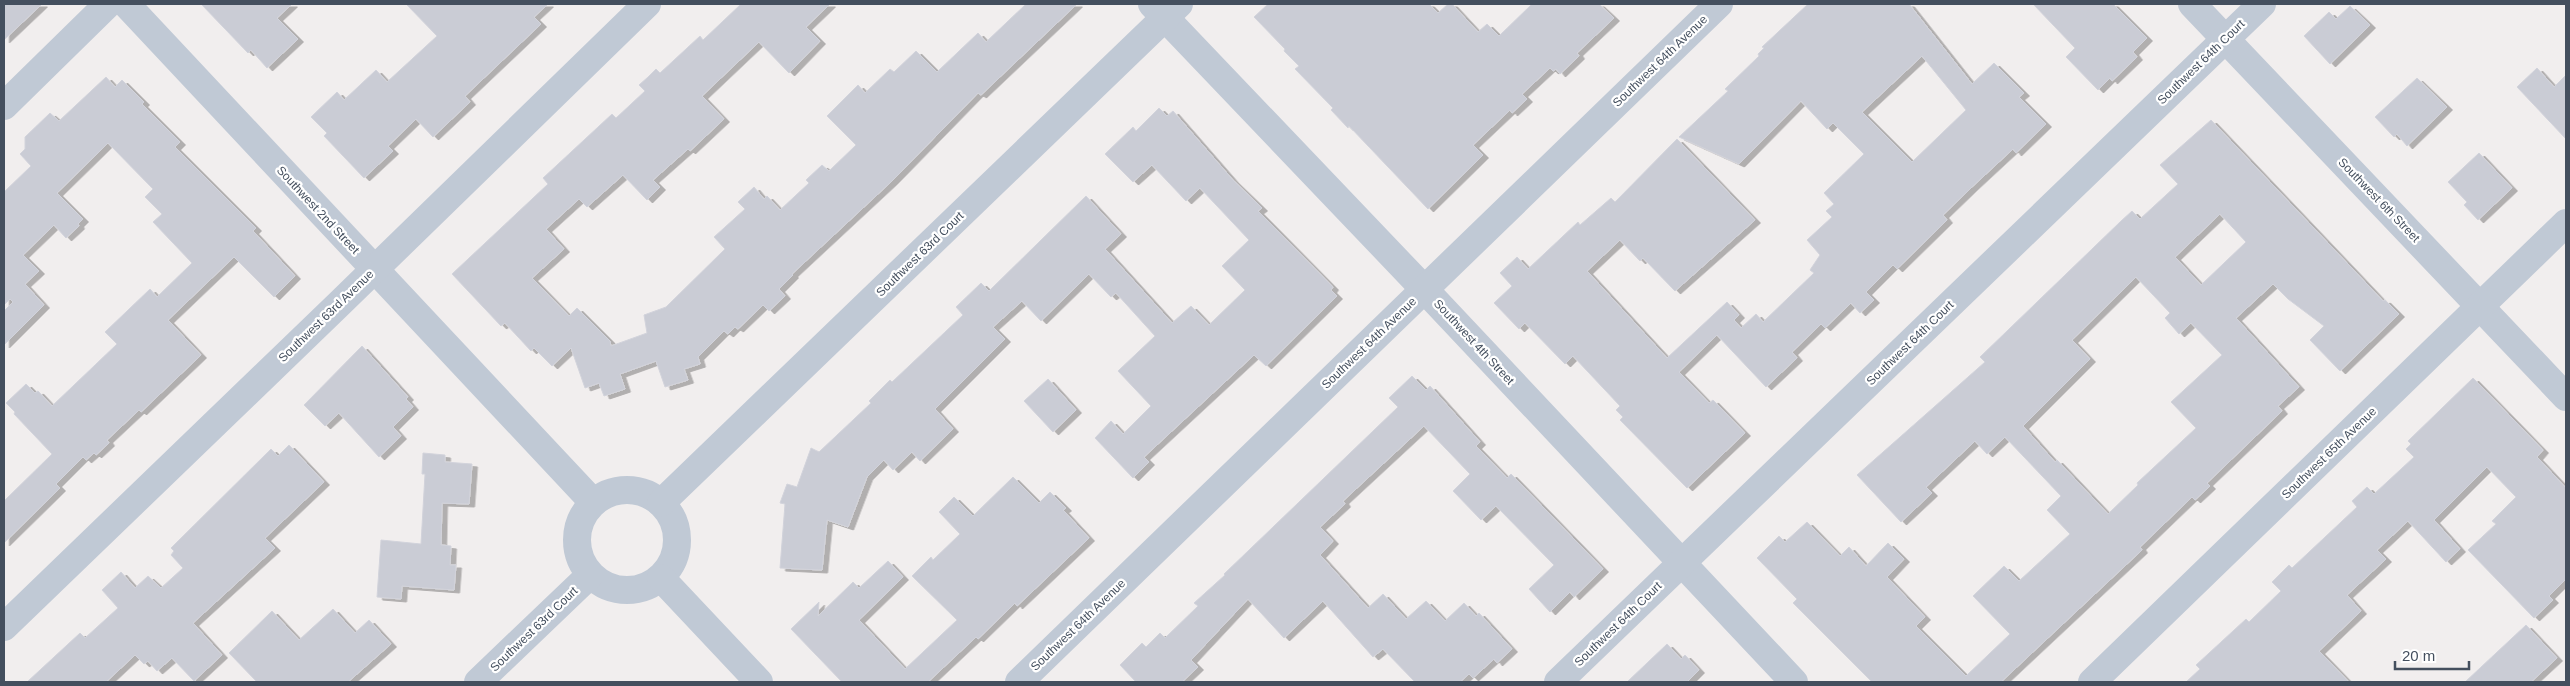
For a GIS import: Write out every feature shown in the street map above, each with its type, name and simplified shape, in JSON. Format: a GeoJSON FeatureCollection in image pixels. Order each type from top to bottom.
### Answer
{"type":"FeatureCollection","features":[{"type":"Feature","properties":{"kind":"street"},"geometry":{"type":"LineString","coordinates":[[4,106],[108,4]]}},
{"type":"Feature","properties":{"kind":"street","name":"Southwest 2nd Street"},"geometry":{"type":"LineString","coordinates":[[126,4],[593,502]]}},
{"type":"Feature","properties":{"kind":"street","name":"Southwest 63rd Avenue"},"geometry":{"type":"LineString","coordinates":[[4,627],[647,4]]}},
{"type":"Feature","properties":{"kind":"street","name":"Southwest 64th Avenue"},"geometry":{"type":"LineString","coordinates":[[1019,682],[1719,4]]}},
{"type":"Feature","properties":{"kind":"street","name":"Southwest 6th Street"},"geometry":{"type":"LineString","coordinates":[[2192,4],[2566,397]]}},
{"type":"Feature","properties":{"kind":"street","name":"Southwest 64th Court"},"geometry":{"type":"LineString","coordinates":[[1558,682],[2262,4]]}},
{"type":"Feature","properties":{"kind":"street","name":"Southwest 4th Street"},"geometry":{"type":"LineString","coordinates":[[1165,8],[1425,290],[1794,682]]}},
{"type":"Feature","properties":{"kind":"street","name":"Southwest 63rd Court"},"geometry":{"type":"LineString","coordinates":[[661,503],[1165,8]]}},
{"type":"Feature","properties":{"kind":"street","name":"Southwest 65th Avenue"},"geometry":{"type":"LineString","coordinates":[[2092,682],[2566,223]]}},
{"type":"Feature","properties":{"kind":"street"},"geometry":{"type":"LineString","coordinates":[[620,490],[635,490],[649,495],[661,503],[670,514],[677,540],[675,554],[660,578],[648,586],[625,590],[603,584],[590,575],[581,562],[576,546],[577,530],[583,514],[593,502],[606,494],[620,490]]}},
{"type":"Feature","properties":{"kind":"street","name":"Southwest 63rd Court"},"geometry":{"type":"LineString","coordinates":[[478,682],[590,575]]}},
{"type":"Feature","properties":{"kind":"street"},"geometry":{"type":"LineString","coordinates":[[660,578],[759,682]]}},
{"type":"Feature","properties":{"kind":"building"},"geometry":{"type":"Polygon","coordinates":[[[4,4],[42,4],[4,40],[4,4]]]}},
{"type":"Feature","properties":{"kind":"building"},"geometry":{"type":"Polygon","coordinates":[[[201,4],[292,4],[277,18],[298,39],[267,68],[251,50],[248,53],[201,4]]]}},
{"type":"Feature","properties":{"kind":"building"},"geometry":{"type":"Polygon","coordinates":[[[406,4],[548,4],[534,17],[541,24],[465,96],[470,102],[433,137],[416,119],[388,146],[393,151],[364,178],[324,136],[327,133],[311,117],[337,92],[344,100],[376,70],[387,82],[437,36],[406,4]]]}},
{"type":"Feature","properties":{"kind":"building"},"geometry":{"type":"Polygon","coordinates":[[[741,4],[830,4],[806,27],[820,41],[789,73],[759,42],[702,96],[724,119],[690,151],[688,149],[653,180],[660,187],[647,200],[623,175],[587,207],[579,199],[546,229],[564,249],[532,278],[569,316],[577,308],[610,341],[611,346],[647,333],[644,315],[666,307],[725,249],[714,237],[745,209],[738,202],[754,187],[764,199],[767,196],[780,210],[809,183],[806,180],[822,165],[829,171],[856,145],[827,116],[858,85],[865,93],[890,69],[894,72],[916,51],[937,72],[978,33],[986,42],[1026,4],[1077,4],[981,95],[978,93],[892,181],[792,274],[779,289],[785,296],[769,311],[763,305],[738,329],[735,327],[728,334],[724,331],[698,357],[700,364],[684,369],[688,380],[665,387],[656,361],[620,374],[625,389],[604,396],[599,383],[585,388],[571,348],[552,366],[534,348],[531,351],[505,323],[501,326],[452,274],[548,184],[543,178],[612,114],[616,118],[645,91],[639,85],[656,69],[660,73],[700,36],[703,40],[741,4]]]}},
{"type":"Feature","properties":{"kind":"building"},"geometry":{"type":"Polygon","coordinates":[[[1268,4],[1429,4],[1438,13],[1448,4],[1452,4],[1478,32],[1487,24],[1499,36],[1532,4],[1599,4],[1614,18],[1577,53],[1579,56],[1560,74],[1556,69],[1553,71],[1550,68],[1522,94],[1527,99],[1512,113],[1510,110],[1473,145],[1483,155],[1428,209],[1349,126],[1348,128],[1331,110],[1333,108],[1295,69],[1299,66],[1284,51],[1285,49],[1254,17],[1268,4]]]}},
{"type":"Feature","properties":{"kind":"building"},"geometry":{"type":"Polygon","coordinates":[[[1808,4],[1909,4],[1972,84],[1994,63],[2024,93],[2019,97],[2046,124],[2016,153],[2013,149],[1972,187],[1943,215],[1947,220],[1897,269],[1893,265],[1866,292],[1874,300],[1860,313],[1851,303],[1825,328],[1821,324],[1792,352],[1797,358],[1766,387],[1717,335],[1679,372],[1709,403],[1713,400],[1745,433],[1687,488],[1620,420],[1623,417],[1616,410],[1620,406],[1573,356],[1565,364],[1525,323],[1519,329],[1494,303],[1512,286],[1500,273],[1517,257],[1528,269],[1578,222],[1580,225],[1611,198],[1615,202],[1677,139],[1755,220],[1675,291],[1643,258],[1640,261],[1620,240],[1587,271],[1667,358],[1727,302],[1739,315],[1734,320],[1741,328],[1756,314],[1763,322],[1814,273],[1810,270],[1820,255],[1807,240],[1832,217],[1826,211],[1834,204],[1824,193],[1864,154],[1833,123],[1827,129],[1801,101],[1739,164],[1679,137],[1728,91],[1725,89],[1759,56],[1758,54],[1764,48],[1762,47],[1808,4]],[[1922,56],[1862,112],[1912,162],[1966,110],[1922,56]]]}},
{"type":"Feature","properties":{"kind":"building"},"geometry":{"type":"Polygon","coordinates":[[[2033,4],[2113,4],[2147,38],[2133,52],[2137,57],[2112,81],[2110,78],[2098,90],[2066,57],[2075,48],[2033,4]]]}},
{"type":"Feature","properties":{"kind":"building"},"geometry":{"type":"Polygon","coordinates":[[[2350,6],[2370,25],[2330,64],[2304,36],[2329,12],[2336,19],[2350,6]]]}},
{"type":"Feature","properties":{"kind":"building"},"geometry":{"type":"Polygon","coordinates":[[[2537,68],[2554,87],[2566,75],[2566,139],[2517,87],[2537,68]]]}},
{"type":"Feature","properties":{"kind":"building"},"geometry":{"type":"Polygon","coordinates":[[[106,77],[115,87],[122,80],[144,102],[142,104],[180,142],[175,147],[256,228],[253,231],[295,276],[274,297],[234,257],[168,320],[201,355],[141,412],[139,410],[107,440],[109,443],[96,455],[94,453],[86,460],[83,457],[56,484],[60,488],[4,543],[4,501],[52,454],[6,403],[26,384],[35,393],[38,391],[52,406],[117,344],[105,332],[150,289],[157,297],[192,263],[153,222],[162,214],[145,197],[153,189],[108,143],[57,193],[83,219],[78,224],[79,226],[66,238],[54,225],[23,255],[39,271],[25,284],[44,305],[4,345],[4,311],[13,302],[10,299],[4,305],[4,192],[31,166],[20,154],[25,149],[25,137],[50,113],[59,121],[106,77]]]}},
{"type":"Feature","properties":{"kind":"building"},"geometry":{"type":"Polygon","coordinates":[[[2417,78],[2447,107],[2407,146],[2397,134],[2394,137],[2375,117],[2417,78]]]}},
{"type":"Feature","properties":{"kind":"building"},"geometry":{"type":"Polygon","coordinates":[[[1159,108],[1167,116],[1173,111],[1233,180],[1262,208],[1258,211],[1333,287],[1331,290],[1337,296],[1266,366],[1254,355],[1144,457],[1149,462],[1133,478],[1095,438],[1111,421],[1123,434],[1151,406],[1118,371],[1155,336],[1116,293],[1111,297],[1089,274],[1041,321],[1022,301],[993,327],[1005,339],[935,409],[953,429],[920,461],[912,452],[893,470],[884,460],[867,477],[848,527],[827,520],[822,570],[780,568],[785,504],[780,503],[787,484],[797,487],[811,448],[819,452],[871,403],[869,401],[890,380],[892,382],[963,315],[956,307],[981,283],[989,291],[1086,196],[1121,234],[1105,249],[1172,323],[1191,306],[1209,325],[1245,290],[1222,266],[1249,240],[1200,188],[1186,201],[1152,165],[1133,182],[1105,154],[1133,127],[1136,131],[1159,108]]]}},
{"type":"Feature","properties":{"kind":"building"},"geometry":{"type":"Polygon","coordinates":[[[2211,120],[2383,301],[2385,300],[2399,314],[2340,371],[2310,340],[2324,326],[2288,299],[2273,284],[2236,318],[2299,387],[2278,406],[2282,411],[2207,483],[2210,486],[2195,500],[2192,497],[2140,547],[2142,550],[2001,682],[1872,682],[1793,603],[1797,599],[1757,558],[1779,536],[1785,542],[1807,522],[1840,556],[1849,547],[1866,566],[1888,543],[1904,559],[1887,577],[1925,617],[1916,626],[1966,676],[2010,634],[1973,596],[2004,566],[2019,581],[2070,534],[2047,510],[2061,496],[2005,437],[1987,454],[1975,441],[1926,487],[1932,493],[1901,522],[1857,475],[1985,362],[1980,357],[2132,211],[2140,219],[2178,184],[2160,165],[2211,120]],[[2220,214],[2175,257],[2201,285],[2246,242],[2220,214]],[[2136,277],[2072,340],[2090,359],[2023,426],[2055,462],[2057,460],[2108,514],[2138,485],[2137,483],[2196,428],[2171,402],[2222,355],[2191,323],[2179,334],[2165,318],[2170,313],[2136,277]]]}},
{"type":"Feature","properties":{"kind":"building"},"geometry":{"type":"Polygon","coordinates":[[[2479,153],[2512,188],[2478,220],[2464,205],[2467,202],[2448,182],[2479,153]]]}},
{"type":"Feature","properties":{"kind":"building"},"geometry":{"type":"Polygon","coordinates":[[[362,346],[408,397],[406,399],[413,407],[393,427],[401,436],[379,457],[339,413],[325,426],[304,405],[362,346]]]}},
{"type":"Feature","properties":{"kind":"building"},"geometry":{"type":"Polygon","coordinates":[[[1412,376],[1426,390],[1430,386],[1480,442],[1476,446],[1507,478],[1511,474],[1603,569],[1574,597],[1570,592],[1550,612],[1529,589],[1554,565],[1496,506],[1481,520],[1453,491],[1470,474],[1424,426],[1343,501],[1345,504],[1320,527],[1333,541],[1320,555],[1368,608],[1383,594],[1406,619],[1426,601],[1445,621],[1464,603],[1476,616],[1479,613],[1512,649],[1497,663],[1494,659],[1473,678],[1469,674],[1460,682],[1415,682],[1383,649],[1373,657],[1323,601],[1284,638],[1248,599],[1191,660],[1198,667],[1182,682],[1136,682],[1120,665],[1142,643],[1146,647],[1160,633],[1165,638],[1198,606],[1194,603],[1398,407],[1389,398],[1412,376]]]}},
{"type":"Feature","properties":{"kind":"building"},"geometry":{"type":"Polygon","coordinates":[[[2473,378],[2543,450],[2537,457],[2566,488],[2566,579],[2549,596],[2553,600],[2534,618],[2468,550],[2496,524],[2492,521],[2516,497],[2487,467],[2434,520],[2460,549],[2446,562],[2408,521],[2377,550],[2386,559],[2347,595],[2361,611],[2319,651],[2349,682],[2186,682],[2200,669],[2196,665],[2246,619],[2249,622],[2281,591],[2272,582],[2289,565],[2292,568],[2357,507],[2352,501],[2367,487],[2374,494],[2414,457],[2406,449],[2411,444],[2408,441],[2473,378]]]}},
{"type":"Feature","properties":{"kind":"building"},"geometry":{"type":"Polygon","coordinates":[[[1048,379],[1076,410],[1053,432],[1024,401],[1048,379]]]}},
{"type":"Feature","properties":{"kind":"building"},"geometry":{"type":"Polygon","coordinates":[[[289,445],[324,482],[265,538],[275,548],[193,623],[222,655],[194,681],[172,658],[157,671],[148,661],[144,664],[135,655],[106,682],[27,682],[80,633],[85,638],[118,608],[102,590],[121,572],[135,588],[148,576],[161,588],[183,568],[171,555],[174,551],[171,548],[271,449],[278,456],[289,445]]]}},
{"type":"Feature","properties":{"kind":"building"},"geometry":{"type":"Polygon","coordinates":[[[423,453],[445,455],[445,462],[472,464],[469,504],[442,503],[441,545],[451,546],[450,565],[456,565],[454,590],[402,586],[401,599],[377,597],[381,540],[421,544],[425,474],[422,474],[423,453]]]}},
{"type":"Feature","properties":{"kind":"building"},"geometry":{"type":"Polygon","coordinates":[[[1013,477],[1039,503],[1050,492],[1066,508],[1063,510],[1089,538],[1017,606],[1015,603],[978,639],[976,637],[928,682],[842,682],[791,629],[819,602],[818,616],[853,582],[859,588],[888,561],[903,577],[859,620],[905,669],[957,620],[912,576],[931,557],[933,560],[960,534],[939,512],[954,497],[973,516],[1013,477]]]}},
{"type":"Feature","properties":{"kind":"building"},"geometry":{"type":"Polygon","coordinates":[[[333,609],[355,633],[369,620],[391,644],[348,682],[257,682],[229,653],[272,611],[299,640],[333,609]]]}},
{"type":"Feature","properties":{"kind":"building"},"geometry":{"type":"Polygon","coordinates":[[[2526,625],[2557,658],[2531,682],[2465,682],[2526,625]]]}},
{"type":"Feature","properties":{"kind":"building"},"geometry":{"type":"Polygon","coordinates":[[[1667,644],[1681,659],[1685,655],[1699,670],[1687,682],[1627,682],[1667,644]]]}}]}
